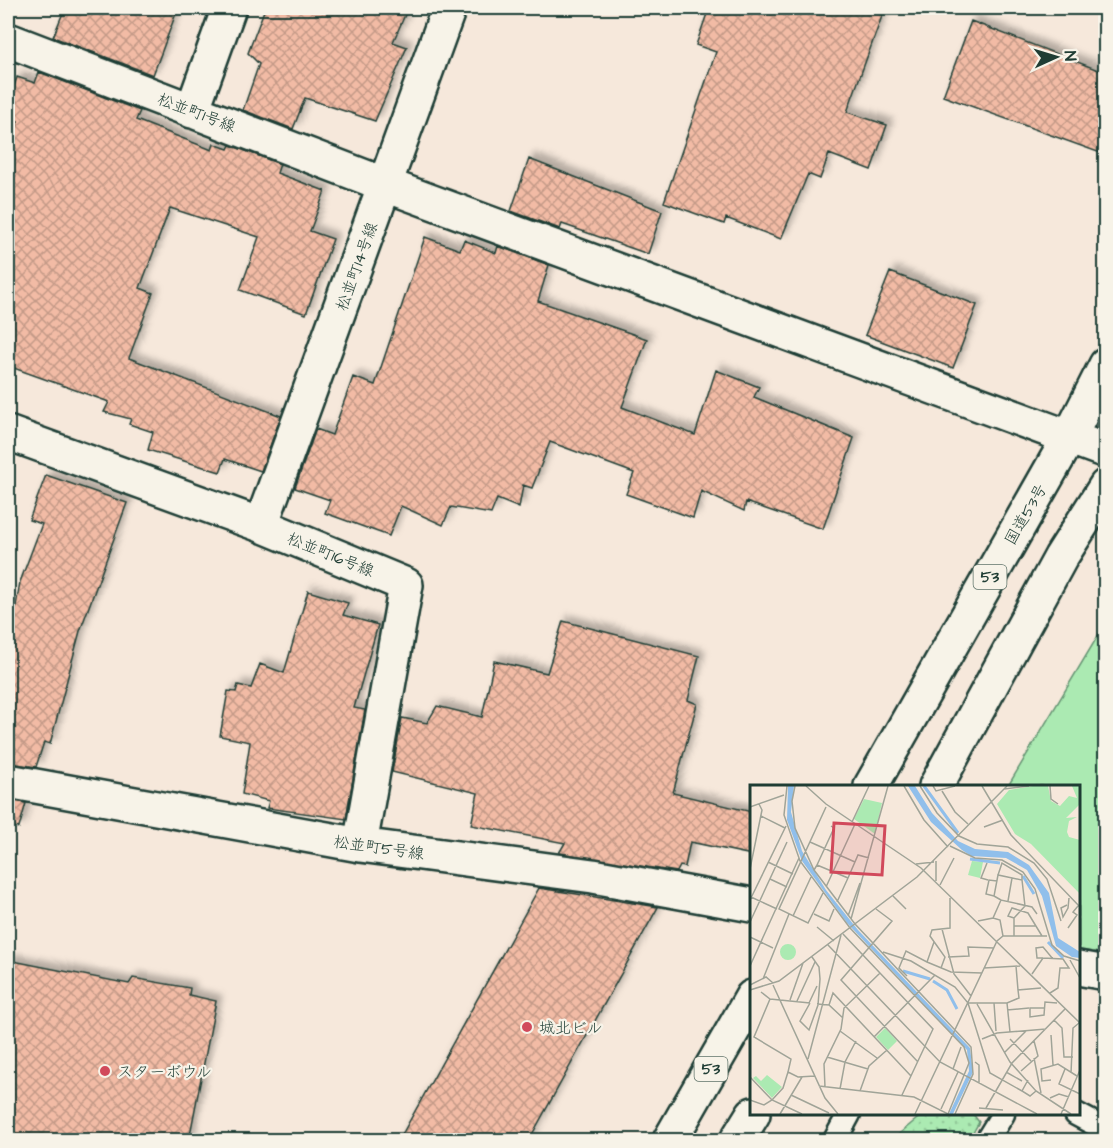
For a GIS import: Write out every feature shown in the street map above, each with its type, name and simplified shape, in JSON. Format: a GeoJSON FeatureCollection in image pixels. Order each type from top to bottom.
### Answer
{"type":"FeatureCollection","features":[{"type":"Feature","properties":{"kind":"main road"},"geometry":{"type":"LineString","coordinates":[[192,111],[229,8]]}},
{"type":"Feature","properties":{"kind":"main road","name":"松並町14号線"},"geometry":{"type":"LineString","coordinates":[[261,525],[449,8]]}},
{"type":"Feature","properties":{"kind":"main road","name":"松並町1号線"},"geometry":{"type":"LineString","coordinates":[[8,40],[386,185],[1106,451]]}},
{"type":"Feature","properties":{"kind":"main road","name":"国道53号"},"geometry":{"type":"LineString","coordinates":[[872,785],[1103,376]]}},
{"type":"Feature","properties":{"kind":"main road","name":"松並町16号線"},"geometry":{"type":"LineString","coordinates":[[8,433],[261,525],[406,585],[360,845]]}},
{"type":"Feature","properties":{"kind":"main road"},"geometry":{"type":"LineString","coordinates":[[937,785],[1061,557],[1106,486]]}},
{"type":"Feature","properties":{"kind":"main road","name":"松並町5号線"},"geometry":{"type":"LineString","coordinates":[[8,781],[360,845],[593,876],[750,905]]}},
{"type":"Feature","properties":{"kind":"main road"},"geometry":{"type":"LineString","coordinates":[[1080,968],[1106,973]]}},
{"type":"Feature","properties":{"kind":"main road","name":"53"},"geometry":{"type":"LineString","coordinates":[[670,1140],[750,1000]]}},
{"type":"Feature","properties":{"kind":"main road"},"geometry":{"type":"LineString","coordinates":[[737,1140],[752,1115]]}},
{"type":"Feature","properties":{"kind":"lane"},"geometry":{"type":"LineString","coordinates":[[835,1140],[848,1115]]}},
{"type":"Feature","properties":{"kind":"lane"},"geometry":{"type":"LineString","coordinates":[[987,1140],[1002,1115]]}},
{"type":"Feature","properties":{"kind":"lane"},"geometry":{"type":"LineString","coordinates":[[1080,1115],[1106,1130]]}},
{"type":"Feature","properties":{"kind":"green space"},"geometry":{"type":"Polygon","coordinates":[[[1105,624],[1105,954],[1080,950],[1080,785],[1009,785],[1105,624]]]}},
{"type":"Feature","properties":{"kind":"green space"},"geometry":{"type":"Polygon","coordinates":[[[922,1115],[974,1115],[979,1122],[969,1140],[895,1140],[922,1115]]]}},
{"type":"Feature","properties":{"kind":"building"},"geometry":{"type":"Polygon","coordinates":[[[65,8],[178,8],[153,75],[53,37],[65,8]]]}},
{"type":"Feature","properties":{"kind":"building"},"geometry":{"type":"Polygon","coordinates":[[[265,8],[408,8],[393,42],[407,47],[375,121],[305,98],[293,129],[243,110],[259,64],[248,53],[265,8]]]}},
{"type":"Feature","properties":{"kind":"building"},"geometry":{"type":"Polygon","coordinates":[[[709,8],[885,8],[847,112],[887,125],[871,170],[829,154],[820,179],[808,174],[781,239],[726,218],[724,224],[664,202],[716,52],[696,45],[709,8]]]}},
{"type":"Feature","properties":{"kind":"building"},"geometry":{"type":"Polygon","coordinates":[[[971,21],[1106,73],[1106,155],[943,96],[971,21]]]}},
{"type":"Feature","properties":{"kind":"building"},"geometry":{"type":"Polygon","coordinates":[[[39,72],[140,111],[136,120],[212,150],[214,144],[228,149],[230,145],[280,164],[277,173],[325,191],[310,231],[333,239],[306,314],[240,290],[259,237],[170,208],[140,288],[153,293],[129,358],[281,416],[261,471],[225,459],[220,472],[148,450],[153,432],[129,424],[131,419],[104,412],[109,402],[8,366],[8,152],[18,121],[8,117],[8,105],[17,77],[35,83],[39,72]]]}},
{"type":"Feature","properties":{"kind":"building"},"geometry":{"type":"Polygon","coordinates":[[[529,159],[662,211],[648,254],[562,224],[560,229],[511,211],[529,159]]]}},
{"type":"Feature","properties":{"kind":"building"},"geometry":{"type":"Polygon","coordinates":[[[425,237],[460,250],[464,240],[496,253],[498,246],[549,265],[538,301],[647,339],[622,407],[695,435],[716,370],[759,387],[754,397],[854,438],[823,529],[746,502],[744,511],[701,491],[693,518],[626,494],[634,473],[550,442],[532,488],[523,485],[519,508],[497,499],[491,514],[451,507],[443,525],[401,506],[389,536],[325,513],[330,500],[295,488],[316,429],[332,435],[353,377],[375,385],[425,237]]]}},
{"type":"Feature","properties":{"kind":"building"},"geometry":{"type":"Polygon","coordinates":[[[890,272],[977,305],[953,368],[865,335],[890,272]]]}},
{"type":"Feature","properties":{"kind":"building"},"geometry":{"type":"Polygon","coordinates":[[[46,475],[127,503],[80,631],[50,744],[44,742],[36,767],[8,763],[8,654],[20,582],[42,524],[29,520],[46,475]]]}},
{"type":"Feature","properties":{"kind":"building"},"geometry":{"type":"Polygon","coordinates":[[[308,591],[348,603],[343,615],[378,625],[354,708],[365,710],[346,819],[267,808],[269,801],[242,794],[250,742],[220,736],[228,691],[236,692],[238,685],[251,688],[260,664],[284,673],[308,591]]]}},
{"type":"Feature","properties":{"kind":"building"},"geometry":{"type":"Polygon","coordinates":[[[563,621],[699,656],[688,700],[697,704],[673,793],[750,812],[750,855],[690,842],[685,867],[680,866],[677,872],[559,853],[565,843],[471,825],[478,793],[392,772],[402,718],[427,723],[437,706],[482,717],[494,661],[547,673],[563,621]]]}},
{"type":"Feature","properties":{"kind":"building"},"geometry":{"type":"Polygon","coordinates":[[[8,800],[26,803],[19,828],[8,826],[8,800]]]}},
{"type":"Feature","properties":{"kind":"building","name":"城北ビル"},"geometry":{"type":"Polygon","coordinates":[[[539,888],[658,907],[529,1140],[399,1140],[539,888]]]}},
{"type":"Feature","properties":{"kind":"building","name":"スターボウル"},"geometry":{"type":"Polygon","coordinates":[[[8,960],[129,984],[133,978],[190,988],[189,995],[216,1001],[189,1140],[8,1140],[8,960]]]}},
{"type":"Feature","properties":{"kind":"place","name":"城北ビル"},"geometry":{"type":"Point","coordinates":[527,1027]}},
{"type":"Feature","properties":{"kind":"place","name":"スターボウル"},"geometry":{"type":"Point","coordinates":[105,1071]}}]}
